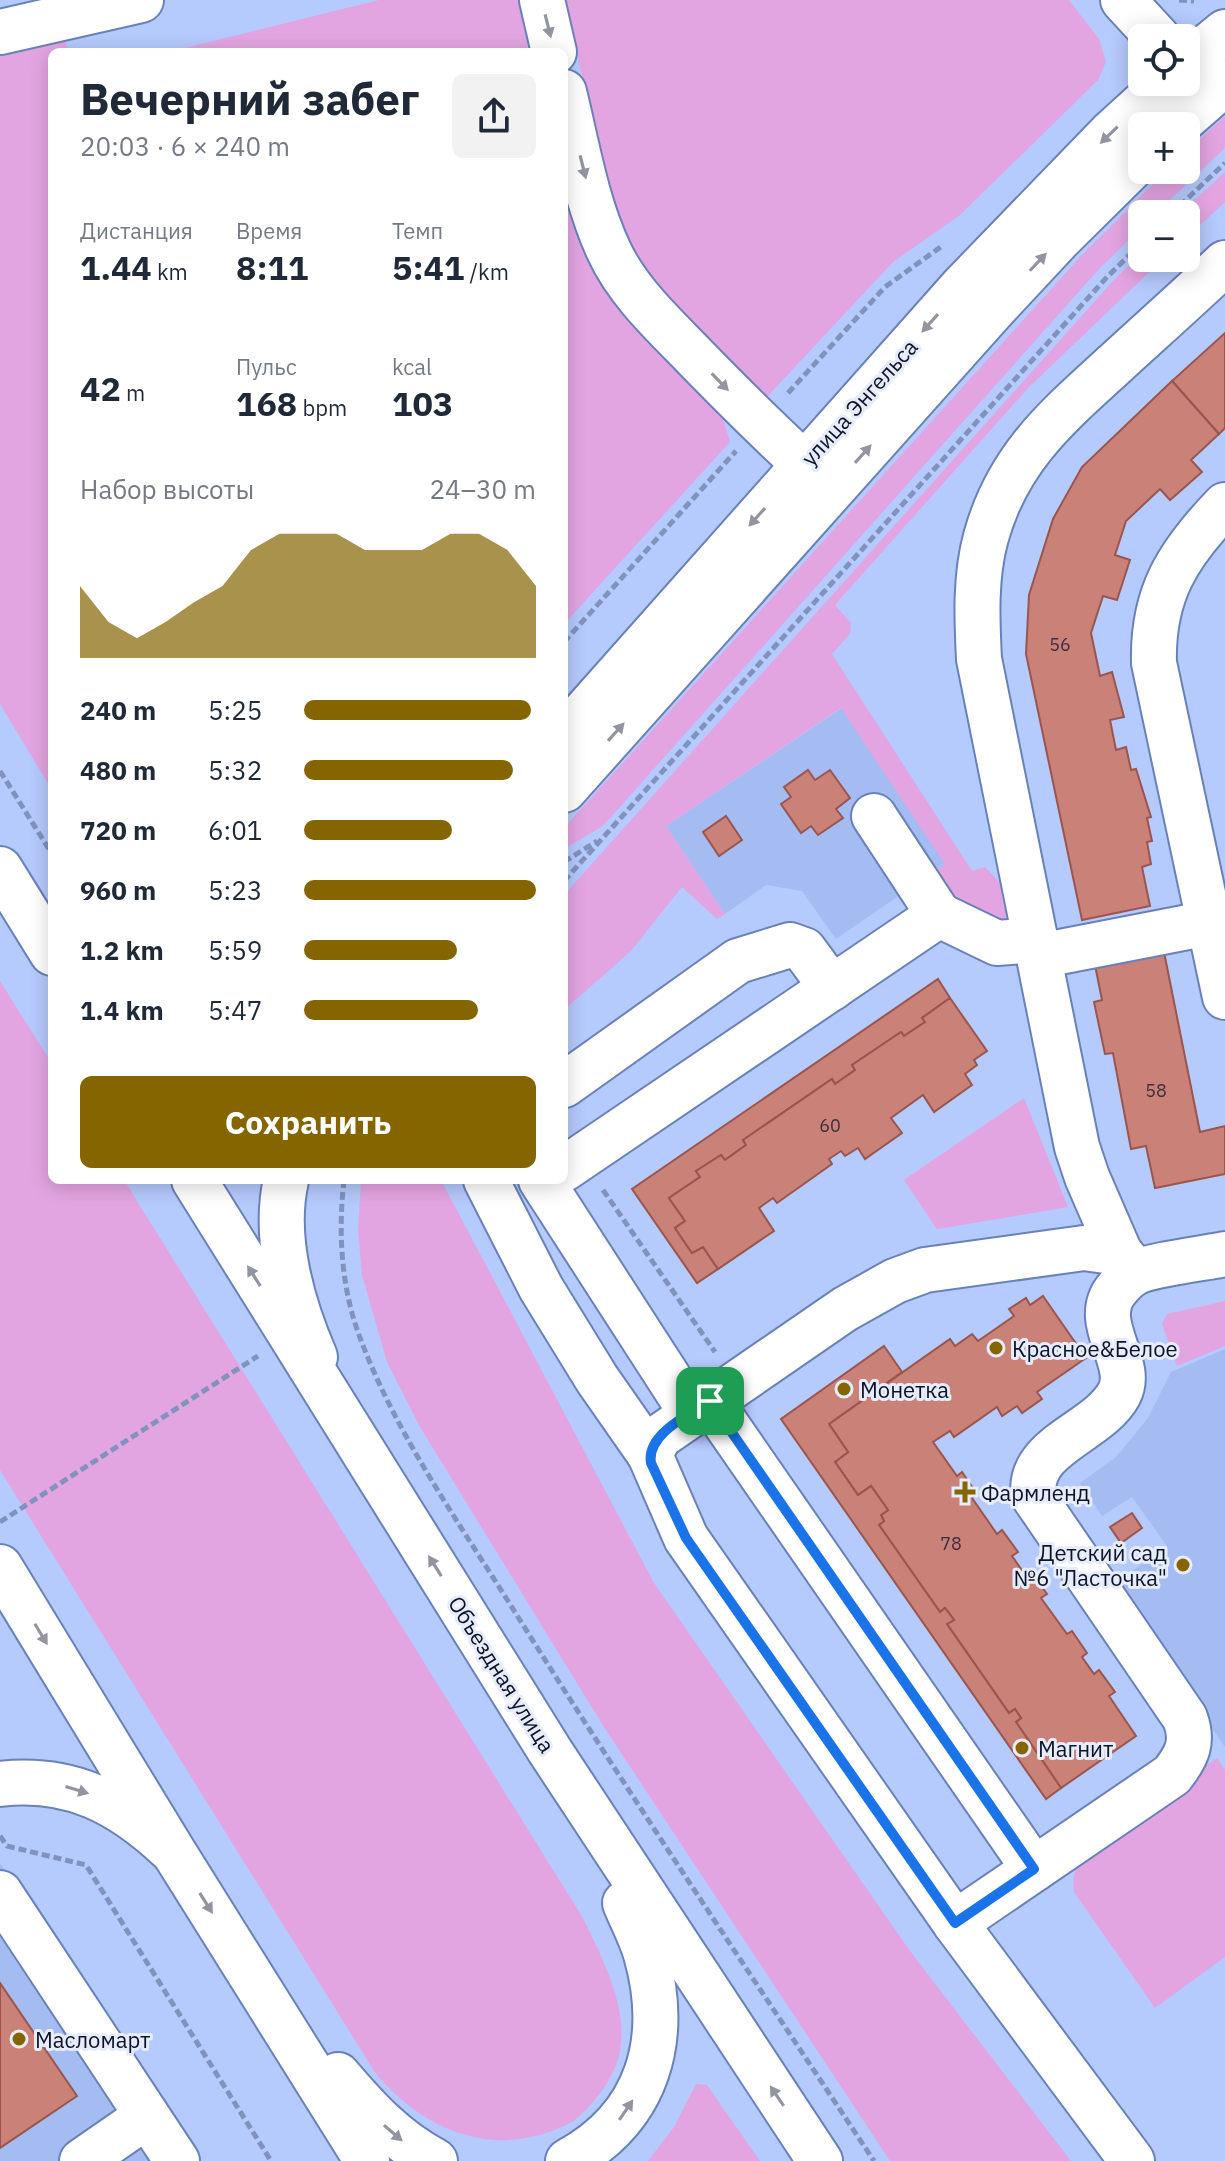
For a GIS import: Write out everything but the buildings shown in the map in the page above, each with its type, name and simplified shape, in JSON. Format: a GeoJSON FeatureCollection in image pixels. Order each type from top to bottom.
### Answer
{"type":"FeatureCollection","features":[{"type":"Feature","properties":{"kind":"main road"},"geometry":{"type":"LineString","coordinates":[[0,32],[141,0]]}},
{"type":"Feature","properties":{"kind":"main road"},"geometry":{"type":"LineString","coordinates":[[542,0],[553,48]]}},
{"type":"Feature","properties":{"kind":"main road"},"geometry":{"type":"LineString","coordinates":[[1123,0],[1145,24]]}},
{"type":"Feature","properties":{"kind":"main road"},"geometry":{"type":"LineString","coordinates":[[1184,112],[1225,32]]}},
{"type":"Feature","properties":{"kind":"main road","name":"улица Энгельса"},"geometry":{"type":"LineString","coordinates":[[568,785],[1021,224],[1152,96]]}},
{"type":"Feature","properties":{"kind":"main road"},"geometry":{"type":"LineString","coordinates":[[568,108],[598,225],[610,254],[631,288],[761,424],[818,476]]}},
{"type":"Feature","properties":{"kind":"main road","name":"улица Энгельса"},"geometry":{"type":"LineString","coordinates":[[568,731],[818,476],[1128,171]]}},
{"type":"Feature","properties":{"kind":"main road"},"geometry":{"type":"LineString","coordinates":[[955,1923],[1172,1775],[1186,1757],[1191,1735],[1185,1718],[1034,1497],[1032,1483],[1036,1468],[1047,1456],[1100,1417],[1121,1391],[1122,1378],[1107,1312],[1109,1300],[1128,1263],[1087,1177],[1077,1147],[979,659],[977,614],[985,538],[1020,460],[1048,426],[1225,263]]}},
{"type":"Feature","properties":{"kind":"main road"},"geometry":{"type":"LineString","coordinates":[[1225,505],[1177,563],[1165,587],[1153,635],[1154,663],[1225,997]]}},
{"type":"Feature","properties":{"kind":"main road"},"geometry":{"type":"LineString","coordinates":[[874,816],[939,915],[997,943],[1037,948],[1209,923]]}},
{"type":"Feature","properties":{"kind":"main road"},"geometry":{"type":"LineString","coordinates":[[0,869],[46,940]]}},
{"type":"Feature","properties":{"kind":"main road"},"geometry":{"type":"LineString","coordinates":[[568,1173],[939,915]]}},
{"type":"Feature","properties":{"kind":"main road"},"geometry":{"type":"LineString","coordinates":[[568,1082],[738,961],[790,945],[804,950],[832,988]]}},
{"type":"Feature","properties":{"kind":"main road","name":"Объездная улица"},"geometry":{"type":"LineString","coordinates":[[197,1184],[296,1331],[339,1413],[550,1751],[820,2161]]}},
{"type":"Feature","properties":{"kind":"main road"},"geometry":{"type":"LineString","coordinates":[[286,1184],[282,1228],[296,1331]]}},
{"type":"Feature","properties":{"kind":"main road"},"geometry":{"type":"LineString","coordinates":[[539,1184],[494,1195],[552,1307],[650,1455],[686,1538],[955,1923],[1132,2161]]}},
{"type":"Feature","properties":{"kind":"main road"},"geometry":{"type":"LineString","coordinates":[[563,1184],[701,1408],[1034,1869]]}},
{"type":"Feature","properties":{"kind":"main road"},"geometry":{"type":"LineString","coordinates":[[650,1455],[659,1437],[845,1309],[895,1281],[925,1270],[1084,1248],[1128,1263],[1225,1254]]}},
{"type":"Feature","properties":{"kind":"main road"},"geometry":{"type":"LineString","coordinates":[[0,1567],[367,2161]]}},
{"type":"Feature","properties":{"kind":"main road"},"geometry":{"type":"LineString","coordinates":[[550,1751],[614,1876],[645,1951],[653,1983],[656,2035],[651,2060],[627,2112],[608,2133],[568,2161]]}},
{"type":"Feature","properties":{"kind":"main road"},"geometry":{"type":"LineString","coordinates":[[0,1784],[39,1783],[91,1794],[143,1823],[173,1851]]}},
{"type":"Feature","properties":{"kind":"main road"},"geometry":{"type":"LineString","coordinates":[[0,1893],[177,2161]]}},
{"type":"Feature","properties":{"kind":"main road"},"geometry":{"type":"LineString","coordinates":[[248,1970],[389,2131],[413,2150],[435,2161]]}},
{"type":"Feature","properties":{"kind":"main road"},"geometry":{"type":"LineString","coordinates":[[82,2161],[147,2116]]}},
{"type":"Feature","properties":{"kind":"path"},"geometry":{"type":"LineString","coordinates":[[1179,0],[1195,0]]}},
{"type":"Feature","properties":{"kind":"path"},"geometry":{"type":"LineString","coordinates":[[1186,200],[1225,163]]}},
{"type":"Feature","properties":{"kind":"path"},"geometry":{"type":"LineString","coordinates":[[568,638],[885,287],[945,244]]}},
{"type":"Feature","properties":{"kind":"path"},"geometry":{"type":"LineString","coordinates":[[568,877],[1128,257]]}},
{"type":"Feature","properties":{"kind":"path"},"geometry":{"type":"LineString","coordinates":[[0,771],[48,848]]}},
{"type":"Feature","properties":{"kind":"path"},"geometry":{"type":"LineString","coordinates":[[568,859],[605,836]]}},
{"type":"Feature","properties":{"kind":"path"},"geometry":{"type":"LineString","coordinates":[[568,1181],[603,1192],[720,1356]]}},
{"type":"Feature","properties":{"kind":"path"},"geometry":{"type":"LineString","coordinates":[[344,1184],[341,1254],[349,1300],[372,1370],[408,1439],[587,1727],[874,2161]]}},
{"type":"Feature","properties":{"kind":"path"},"geometry":{"type":"LineString","coordinates":[[0,1522],[349,1300]]}},
{"type":"Feature","properties":{"kind":"path"},"geometry":{"type":"LineString","coordinates":[[0,1836],[7,1846],[86,1865],[271,2161]]}},
{"type":"Feature","properties":{"kind":"shaded area"},"geometry":{"type":"Polygon","coordinates":[[[379,0],[521,0],[532,48],[185,48],[379,0]]]}},
{"type":"Feature","properties":{"kind":"shaded area"},"geometry":{"type":"Polygon","coordinates":[[[563,0],[1069,0],[1099,39],[1106,62],[1098,80],[960,215],[893,262],[765,399],[657,288],[622,232],[563,0]]]}},
{"type":"Feature","properties":{"kind":"shaded area"},"geometry":{"type":"Polygon","coordinates":[[[65,40],[68,48],[48,48],[48,783],[0,704],[0,51],[65,40]]]}},
{"type":"Feature","properties":{"kind":"shaded area"},"geometry":{"type":"Polygon","coordinates":[[[1225,116],[1225,148],[1200,172],[1200,139],[1225,116]]]}},
{"type":"Feature","properties":{"kind":"shaded area"},"geometry":{"type":"Polygon","coordinates":[[[1225,172],[1225,202],[1200,225],[1200,200],[1194,200],[1225,172]]]}},
{"type":"Feature","properties":{"kind":"shaded area"},"geometry":{"type":"Polygon","coordinates":[[[1153,184],[1187,184],[1170,200],[1137,200],[1153,184]]]}},
{"type":"Feature","properties":{"kind":"shaded area"},"geometry":{"type":"Polygon","coordinates":[[[568,199],[577,236],[594,271],[634,323],[722,416],[730,442],[568,620],[568,199]]]}},
{"type":"Feature","properties":{"kind":"shaded area"},"geometry":{"type":"Polygon","coordinates":[[[1128,209],[1128,241],[1100,268],[603,826],[568,847],[568,824],[1082,255],[1128,209]]]}},
{"type":"Feature","properties":{"kind":"shaded area"},"geometry":{"type":"Polygon","coordinates":[[[1128,266],[1128,272],[1149,272],[1028,388],[835,605],[851,623],[850,634],[832,654],[972,871],[985,867],[1002,885],[1007,915],[1004,920],[996,923],[955,902],[934,872],[945,864],[841,708],[666,826],[725,914],[717,919],[682,887],[631,951],[568,1006],[568,891],[1112,282],[1128,266]]]}},
{"type":"Feature","properties":{"kind":"shaded area"},"geometry":{"type":"Polygon","coordinates":[[[842,708],[945,864],[836,939],[802,891],[766,885],[725,914],[666,826],[842,708]]]}},
{"type":"Feature","properties":{"kind":"shaded area"},"geometry":{"type":"Polygon","coordinates":[[[0,981],[48,1058],[48,1184],[126,1184],[583,1918],[612,1982],[621,2034],[620,2051],[609,2080],[574,2121],[546,2133],[519,2139],[492,2140],[467,2135],[419,2113],[376,2074],[0,1470],[0,981]]]}},
{"type":"Feature","properties":{"kind":"shaded area"},"geometry":{"type":"Polygon","coordinates":[[[1024,1098],[1068,1207],[937,1229],[904,1180],[1024,1098]]]}},
{"type":"Feature","properties":{"kind":"shaded area"},"geometry":{"type":"Polygon","coordinates":[[[361,1184],[443,1184],[654,1583],[910,1951],[1071,2161],[890,2161],[602,1724],[420,1427],[387,1362],[362,1275],[358,1231],[361,1184]]]}},
{"type":"Feature","properties":{"kind":"shaded area"},"geometry":{"type":"Polygon","coordinates":[[[1225,1301],[1225,1346],[1177,1366],[1162,1324],[1167,1314],[1225,1301]]]}},
{"type":"Feature","properties":{"kind":"shaded area","name":"Детский сад №6 \"Ласточка\""},"geometry":{"type":"Polygon","coordinates":[[[1225,1349],[1225,1747],[1114,1584],[1167,1546],[1132,1497],[1102,1516],[1080,1483],[1116,1457],[1148,1418],[1171,1372],[1225,1349]]]}},
{"type":"Feature","properties":{"kind":"shaded area"},"geometry":{"type":"Polygon","coordinates":[[[1217,1758],[1225,1770],[1225,1957],[1155,2008],[1074,1892],[1075,1872],[1083,1855],[1217,1758]]]}},
{"type":"Feature","properties":{"kind":"shaded area"},"geometry":{"type":"Polygon","coordinates":[[[0,1863],[198,2161],[0,2161],[0,1863]]]}},
{"type":"Feature","properties":{"kind":"shaded area"},"geometry":{"type":"Polygon","coordinates":[[[696,2084],[707,2085],[760,2161],[648,2161],[674,2127],[696,2084]]]}},
{"type":"Feature","properties":{"kind":"place","name":"Красное&Белое"},"geometry":{"type":"Point","coordinates":[996,1348]}},
{"type":"Feature","properties":{"kind":"place","name":"Монетка"},"geometry":{"type":"Point","coordinates":[844,1389]}},
{"type":"Feature","properties":{"kind":"place","name":"Фармленд"},"geometry":{"type":"Point","coordinates":[965,1492]}},
{"type":"Feature","properties":{"kind":"place","name":"Детский сад №6 \"Ласточка\""},"geometry":{"type":"Point","coordinates":[1183,1565]}},
{"type":"Feature","properties":{"kind":"place","name":"Магнит"},"geometry":{"type":"Point","coordinates":[1022,1748]}},
{"type":"Feature","properties":{"kind":"place","name":"Масломарт"},"geometry":{"type":"Point","coordinates":[19,2039]}},
{"type":"Feature","properties":{"kind":"route"},"geometry":{"type":"LineString","coordinates":[[710,1401],[1034,1869],[955,1923],[686,1538],[650,1455],[659,1437],[710,1401]]}}]}
